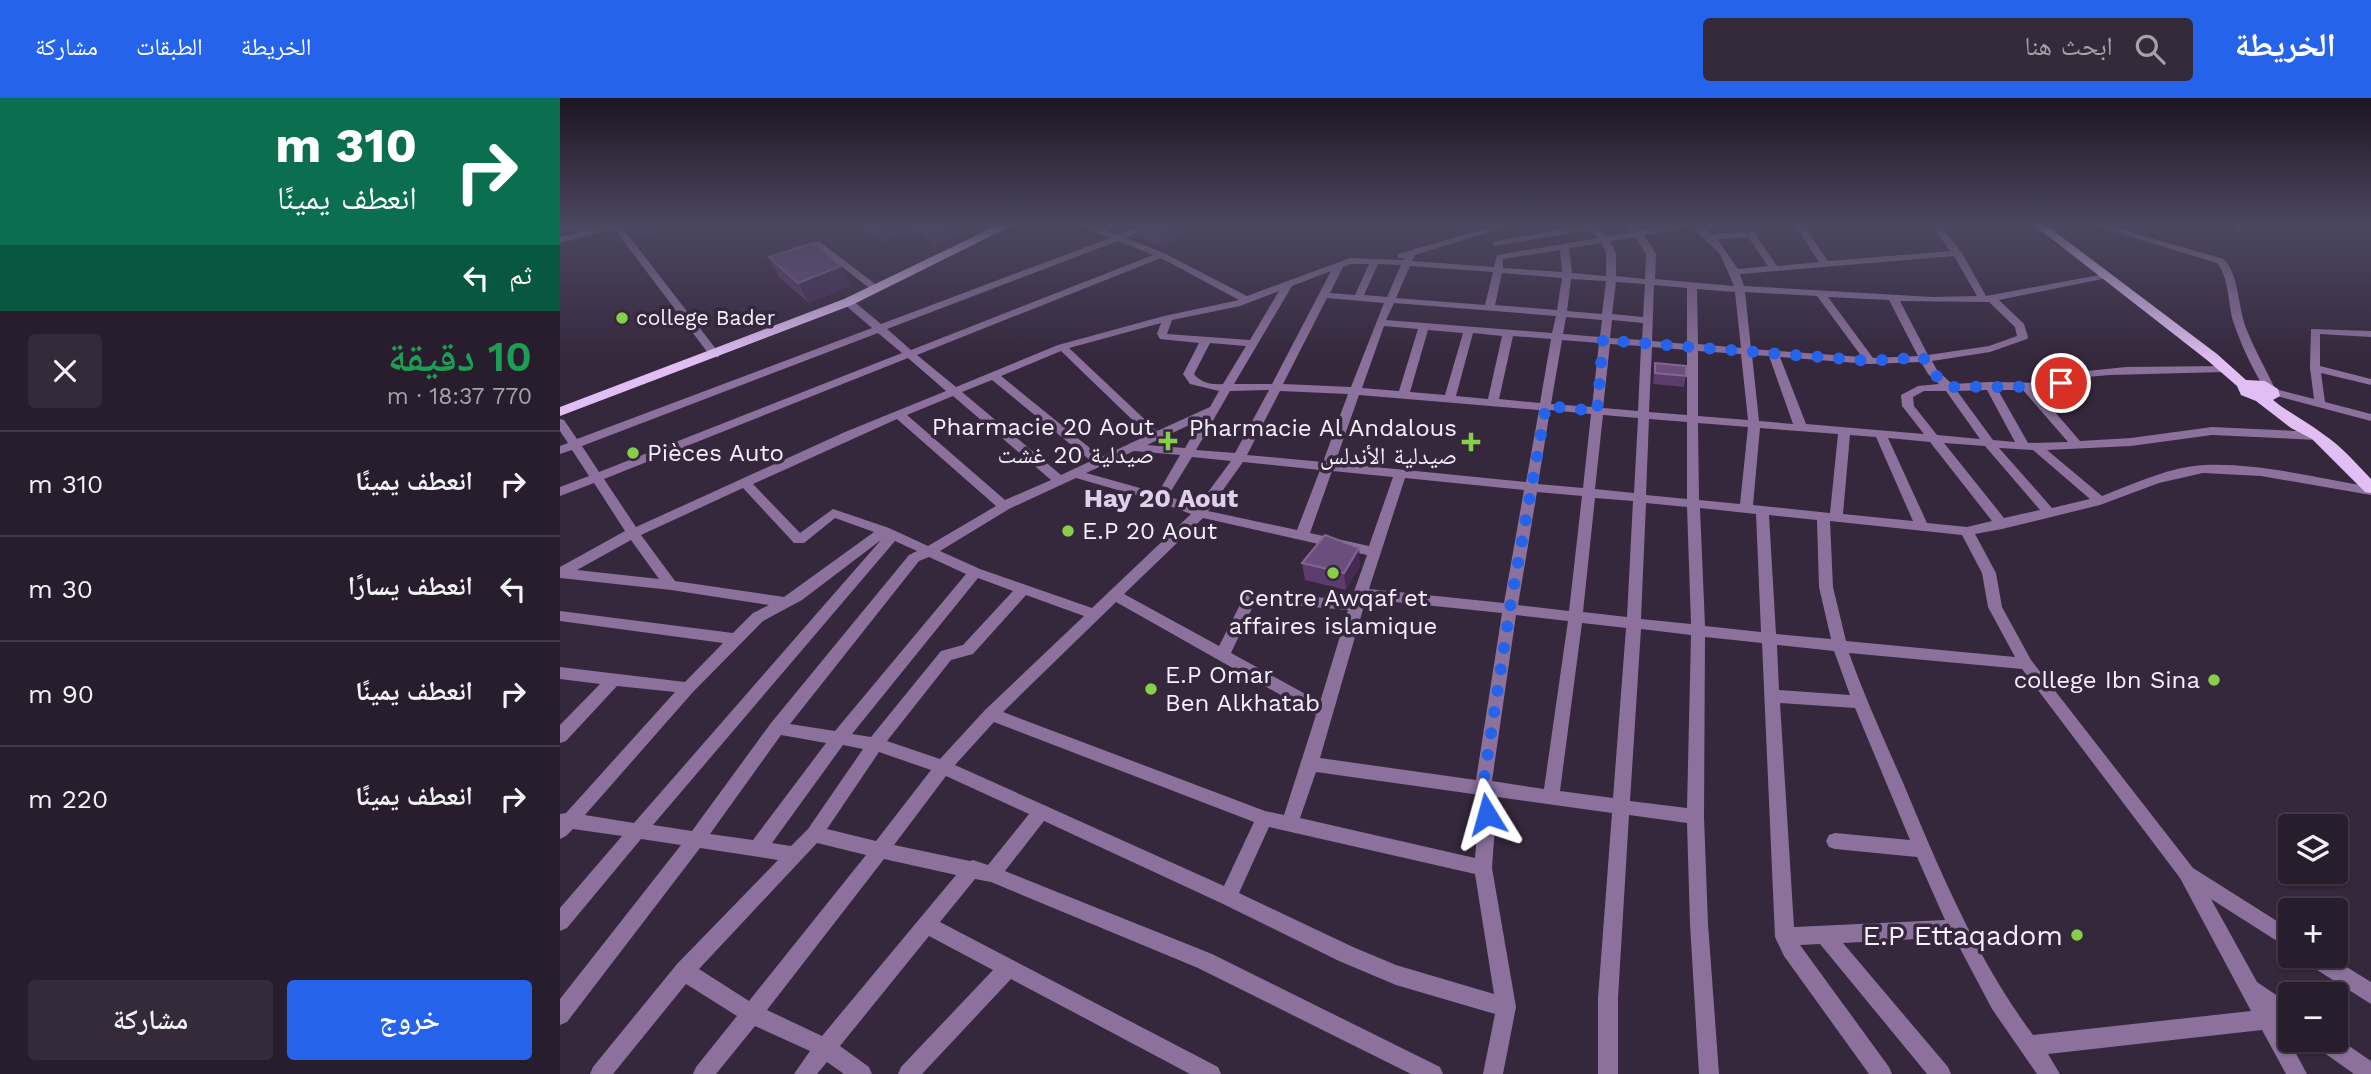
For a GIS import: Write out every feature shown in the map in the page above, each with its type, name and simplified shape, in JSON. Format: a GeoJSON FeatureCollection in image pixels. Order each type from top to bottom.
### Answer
{"type":"FeatureCollection","features":[{"type":"Feature","properties":{"kind":"main road"},"geometry":{"type":"LineString","coordinates":[[560,412],[848,302],[914,271]]}},
{"type":"Feature","properties":{"kind":"main road"},"geometry":{"type":"LineString","coordinates":[[2101,271],[2248,383]]}},
{"type":"Feature","properties":{"kind":"main road"},"geometry":{"type":"LineString","coordinates":[[2212,357],[2224,369],[2248,383]]}},
{"type":"Feature","properties":{"kind":"main road"},"geometry":{"type":"LineString","coordinates":[[2248,383],[2246,392],[2270,394],[2296,425],[2317,436],[2371,489]]}},
{"type":"Feature","properties":{"kind":"street"},"geometry":{"type":"LineString","coordinates":[[651,271],[715,355]]}},
{"type":"Feature","properties":{"kind":"street"},"geometry":{"type":"LineString","coordinates":[[852,271],[876,289]]}},
{"type":"Feature","properties":{"kind":"street"},"geometry":{"type":"LineString","coordinates":[[560,450],[1034,271]]}},
{"type":"Feature","properties":{"kind":"street"},"geometry":{"type":"LineString","coordinates":[[560,492],[1121,271]]}},
{"type":"Feature","properties":{"kind":"street"},"geometry":{"type":"LineString","coordinates":[[1191,271],[1247,300]]}},
{"type":"Feature","properties":{"kind":"street"},"geometry":{"type":"LineString","coordinates":[[560,573],[631,534],[744,483],[898,414],[1062,347],[1247,300],[1322,271]]}},
{"type":"Feature","properties":{"kind":"street"},"geometry":{"type":"LineString","coordinates":[[703,1074],[943,767],[991,714],[1200,513],[1239,458],[1336,271]]}},
{"type":"Feature","properties":{"kind":"street"},"geometry":{"type":"LineString","coordinates":[[1358,298],[1374,271]]}},
{"type":"Feature","properties":{"kind":"street"},"geometry":{"type":"LineString","coordinates":[[1302,536],[1380,323],[1403,271]]}},
{"type":"Feature","properties":{"kind":"street"},"geometry":{"type":"LineString","coordinates":[[1489,308],[1499,271]]}},
{"type":"Feature","properties":{"kind":"street"},"geometry":{"type":"LineString","coordinates":[[1508,271],[1821,295],[1987,299],[2107,275]]}},
{"type":"Feature","properties":{"kind":"street"},"geometry":{"type":"LineString","coordinates":[[1493,1074],[1506,1007],[1483,868],[1486,787],[1510,608],[1567,271]]}},
{"type":"Feature","properties":{"kind":"street"},"geometry":{"type":"LineString","coordinates":[[1551,797],[1576,615],[1611,271]]}},
{"type":"Feature","properties":{"kind":"street"},"geometry":{"type":"LineString","coordinates":[[1608,1074],[1608,998],[1634,622],[1650,271]]}},
{"type":"Feature","properties":{"kind":"street"},"geometry":{"type":"LineString","coordinates":[[1764,271],[1736,272],[1754,425],[1754,509],[1771,639],[1771,696],[1785,937],[1881,1074]]}},
{"type":"Feature","properties":{"kind":"street"},"geometry":{"type":"LineString","coordinates":[[1380,323],[1870,361],[1992,348],[2023,337],[2020,326],[1987,299],[1968,271]]}},
{"type":"Feature","properties":{"kind":"street"},"geometry":{"type":"LineString","coordinates":[[2228,271],[2238,321],[2270,394],[2371,418]]}},
{"type":"Feature","properties":{"kind":"street"},"geometry":{"type":"LineString","coordinates":[[1161,498],[1289,283]]}},
{"type":"Feature","properties":{"kind":"street"},"geometry":{"type":"LineString","coordinates":[[1692,285],[1693,502],[1698,630],[1695,817],[1709,1074]]}},
{"type":"Feature","properties":{"kind":"street"},"geometry":{"type":"LineString","coordinates":[[1322,295],[1647,320]]}},
{"type":"Feature","properties":{"kind":"street"},"geometry":{"type":"LineString","coordinates":[[1821,295],[1870,361]]}},
{"type":"Feature","properties":{"kind":"street"},"geometry":{"type":"LineString","coordinates":[[1893,298],[1932,372],[1949,387],[1988,442],[2050,513]]}},
{"type":"Feature","properties":{"kind":"street"},"geometry":{"type":"LineString","coordinates":[[848,302],[1060,481]]}},
{"type":"Feature","properties":{"kind":"street"},"geometry":{"type":"LineString","coordinates":[[1168,318],[1162,334],[1164,337],[1253,343]]}},
{"type":"Feature","properties":{"kind":"street"},"geometry":{"type":"LineString","coordinates":[[1403,395],[1424,327]]}},
{"type":"Feature","properties":{"kind":"street"},"geometry":{"type":"LineString","coordinates":[[1449,400],[1468,330]]}},
{"type":"Feature","properties":{"kind":"street"},"geometry":{"type":"LineString","coordinates":[[2320,404],[2315,368],[2315,331],[2371,334]]}},
{"type":"Feature","properties":{"kind":"street"},"geometry":{"type":"LineString","coordinates":[[1493,403],[1508,334]]}},
{"type":"Feature","properties":{"kind":"street"},"geometry":{"type":"LineString","coordinates":[[1206,340],[1188,374],[1194,382],[1226,388],[1276,387],[1355,391],[2029,446],[2131,442],[2212,431],[2317,436]]}},
{"type":"Feature","properties":{"kind":"street"},"geometry":{"type":"LineString","coordinates":[[1062,347],[1156,436]]}},
{"type":"Feature","properties":{"kind":"street"},"geometry":{"type":"LineString","coordinates":[[1773,354],[1801,428]]}},
{"type":"Feature","properties":{"kind":"street"},"geometry":{"type":"LineString","coordinates":[[2315,368],[2371,383]]}},
{"type":"Feature","properties":{"kind":"street"},"geometry":{"type":"LineString","coordinates":[[2002,525],[1908,405],[1907,395],[1922,388],[1990,385],[2027,387],[2061,383],[2091,373],[2224,369]]}},
{"type":"Feature","properties":{"kind":"street"},"geometry":{"type":"LineString","coordinates":[[993,375],[1100,462]]}},
{"type":"Feature","properties":{"kind":"street"},"geometry":{"type":"LineString","coordinates":[[1990,385],[2029,446],[2100,500]]}},
{"type":"Feature","properties":{"kind":"street"},"geometry":{"type":"LineString","coordinates":[[2027,387],[2078,446]]}},
{"type":"Feature","properties":{"kind":"street"},"geometry":{"type":"LineString","coordinates":[[560,1015],[697,838],[777,728],[907,566],[925,551],[947,542],[1004,506],[1214,409]]}},
{"type":"Feature","properties":{"kind":"street"},"geometry":{"type":"LineString","coordinates":[[898,414],[1004,506]]}},
{"type":"Feature","properties":{"kind":"street"},"geometry":{"type":"LineString","coordinates":[[560,422],[598,476],[631,534],[671,585]]}},
{"type":"Feature","properties":{"kind":"street"},"geometry":{"type":"LineString","coordinates":[[1844,431],[1830,518],[1826,586],[1842,648],[1860,702],[1958,928],[2028,1046],[2050,1074]]}},
{"type":"Feature","properties":{"kind":"street"},"geometry":{"type":"LineString","coordinates":[[1881,435],[1922,527]]}},
{"type":"Feature","properties":{"kind":"street"},"geometry":{"type":"LineString","coordinates":[[1134,447],[1967,531],[2002,525],[2100,500],[2162,478],[2219,468],[2371,489]]}},
{"type":"Feature","properties":{"kind":"street"},"geometry":{"type":"LineString","coordinates":[[1289,824],[1310,764],[1358,599],[1401,473]]}},
{"type":"Feature","properties":{"kind":"street"},"geometry":{"type":"LineString","coordinates":[[1077,474],[1161,498],[1200,513],[1374,552]]}},
{"type":"Feature","properties":{"kind":"street"},"geometry":{"type":"LineString","coordinates":[[744,483],[799,540],[833,513],[888,533],[975,572],[1096,615]]}},
{"type":"Feature","properties":{"kind":"street"},"geometry":{"type":"LineString","coordinates":[[1967,531],[1989,573],[1996,607],[2026,664],[2186,872],[2297,1074]]}},
{"type":"Feature","properties":{"kind":"street"},"geometry":{"type":"LineString","coordinates":[[563,824],[688,688],[758,617],[787,602],[888,533]]}},
{"type":"Feature","properties":{"kind":"street"},"geometry":{"type":"LineString","coordinates":[[560,922],[888,533]]}},
{"type":"Feature","properties":{"kind":"street"},"geometry":{"type":"LineString","coordinates":[[758,847],[840,737],[975,572]]}},
{"type":"Feature","properties":{"kind":"street"},"geometry":{"type":"LineString","coordinates":[[560,573],[671,585],[787,602]]}},
{"type":"Feature","properties":{"kind":"street"},"geometry":{"type":"LineString","coordinates":[[600,1074],[684,971],[814,834],[875,744],[946,655],[966,652],[1023,589]]}},
{"type":"Feature","properties":{"kind":"street"},"geometry":{"type":"LineString","coordinates":[[1114,595],[1325,712]]}},
{"type":"Feature","properties":{"kind":"street"},"geometry":{"type":"LineString","coordinates":[[1222,655],[1251,597],[1358,599],[1510,608],[1842,648],[2026,664]]}},
{"type":"Feature","properties":{"kind":"street"},"geometry":{"type":"LineString","coordinates":[[560,616],[736,639]]}},
{"type":"Feature","properties":{"kind":"street"},"geometry":{"type":"LineString","coordinates":[[560,673],[688,688]]}},
{"type":"Feature","properties":{"kind":"street"},"geometry":{"type":"LineString","coordinates":[[560,736],[613,680]]}},
{"type":"Feature","properties":{"kind":"street"},"geometry":{"type":"LineString","coordinates":[[1771,696],[1860,702]]}},
{"type":"Feature","properties":{"kind":"street"},"geometry":{"type":"LineString","coordinates":[[991,714],[1264,818],[1483,868]]}},
{"type":"Feature","properties":{"kind":"street"},"geometry":{"type":"LineString","coordinates":[[777,728],[875,744],[943,767],[1346,954],[1396,975],[1506,1007]]}},
{"type":"Feature","properties":{"kind":"street"},"geometry":{"type":"LineString","coordinates":[[1310,764],[1695,817]]}},
{"type":"Feature","properties":{"kind":"street"},"geometry":{"type":"LineString","coordinates":[[804,1074],[926,925],[1042,811]]}},
{"type":"Feature","properties":{"kind":"street"},"geometry":{"type":"LineString","coordinates":[[1228,897],[1264,818]]}},
{"type":"Feature","properties":{"kind":"street"},"geometry":{"type":"LineString","coordinates":[[563,824],[638,830],[794,854]]}},
{"type":"Feature","properties":{"kind":"street"},"geometry":{"type":"LineString","coordinates":[[814,834],[983,871],[1205,961],[1433,1074]]}},
{"type":"Feature","properties":{"kind":"street"},"geometry":{"type":"LineString","coordinates":[[1835,841],[1922,849]]}},
{"type":"Feature","properties":{"kind":"street"},"geometry":{"type":"LineString","coordinates":[[2186,872],[2278,932]]}},
{"type":"Feature","properties":{"kind":"street"},"geometry":{"type":"LineString","coordinates":[[926,925],[1009,967],[1187,1068],[1211,1074]]}},
{"type":"Feature","properties":{"kind":"street"},"geometry":{"type":"LineString","coordinates":[[1785,937],[1958,928]]}},
{"type":"Feature","properties":{"kind":"street"},"geometry":{"type":"LineString","coordinates":[[1824,934],[1941,1074]]}},
{"type":"Feature","properties":{"kind":"street"},"geometry":{"type":"LineString","coordinates":[[908,1074],[1009,967]]}},
{"type":"Feature","properties":{"kind":"street"},"geometry":{"type":"LineString","coordinates":[[2331,968],[2371,994]]}},
{"type":"Feature","properties":{"kind":"street"},"geometry":{"type":"LineString","coordinates":[[684,971],[752,1014],[824,1047],[863,1074]]}},
{"type":"Feature","properties":{"kind":"street"},"geometry":{"type":"LineString","coordinates":[[2252,989],[2278,1008]]}},
{"type":"Feature","properties":{"kind":"street"},"geometry":{"type":"LineString","coordinates":[[2028,1046],[2268,1019]]}},
{"type":"Feature","properties":{"kind":"street"},"geometry":{"type":"LineString","coordinates":[[2340,1052],[2371,1073]]}},
{"type":"Feature","properties":{"kind":"building"},"geometry":{"type":"Polygon","coordinates":[[[784,271],[829,271],[798,283],[784,271]]]}},
{"type":"Feature","properties":{"kind":"building"},"geometry":{"type":"Polygon","coordinates":[[[1655,363],[1686,366],[1686,376],[1655,373],[1655,363]]]}},
{"type":"Feature","properties":{"kind":"building"},"geometry":{"type":"Polygon","coordinates":[[[1325,535],[1359,548],[1344,573],[1302,563],[1325,535]]]}},
{"type":"Feature","properties":{"kind":"place","name":"college Bader"},"geometry":{"type":"Point","coordinates":[622,318]}},
{"type":"Feature","properties":{"kind":"place","name":"Pharmacie 20 Aout صيدلية 20 غشت"},"geometry":{"type":"Point","coordinates":[1168,441]}},
{"type":"Feature","properties":{"kind":"place","name":"Pharmacie Al Andalous صيدلية الأندلس"},"geometry":{"type":"Point","coordinates":[1471,442]}},
{"type":"Feature","properties":{"kind":"place","name":"Pièces Auto"},"geometry":{"type":"Point","coordinates":[633,453]}},
{"type":"Feature","properties":{"kind":"place","name":"E.P 20 Aout"},"geometry":{"type":"Point","coordinates":[1068,531]}},
{"type":"Feature","properties":{"kind":"place","name":"Centre Awqaf et affaires islamique"},"geometry":{"type":"Point","coordinates":[1333,573]}},
{"type":"Feature","properties":{"kind":"place","name":"college Ibn Sina"},"geometry":{"type":"Point","coordinates":[2214,680]}},
{"type":"Feature","properties":{"kind":"place","name":"E.P Omar Ben Alkhatab"},"geometry":{"type":"Point","coordinates":[1151,689]}},
{"type":"Feature","properties":{"kind":"place","name":"E.P Ettaqadom"},"geometry":{"type":"Point","coordinates":[2077,935]}},
{"type":"Feature","properties":{"kind":"district","name":"Hay 20 Aout"},"geometry":{"type":"Point","coordinates":[1161,498]}},
{"type":"Feature","properties":{"kind":"route"},"geometry":{"type":"LineString","coordinates":[[1487,814],[1489,787],[1483,786],[1510,608],[1546,406],[1597,411],[1603,340],[1870,361],[1923,357],[1932,372],[1949,387],[2027,387],[2061,383]]}}]}
